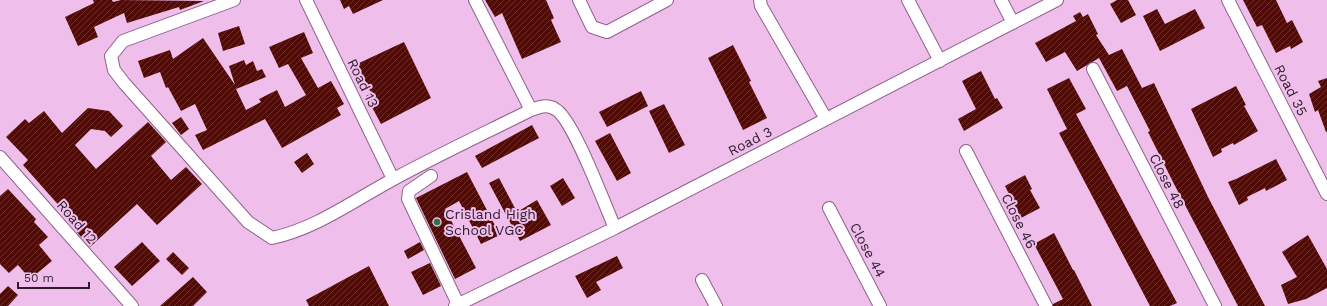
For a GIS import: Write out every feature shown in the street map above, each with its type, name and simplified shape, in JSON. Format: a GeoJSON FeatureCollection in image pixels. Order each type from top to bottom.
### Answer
{"type":"FeatureCollection","features":[{"type":"Feature","properties":{"kind":"street"},"geometry":{"type":"LineString","coordinates":[[234,0],[122,41],[111,56],[114,70],[248,222],[272,238],[287,235],[310,226],[393,179],[531,110],[543,106],[555,109],[571,128],[614,228]]}},
{"type":"Feature","properties":{"kind":"street","name":"Road 13"},"geometry":{"type":"LineString","coordinates":[[306,0],[393,179]]}},
{"type":"Feature","properties":{"kind":"street"},"geometry":{"type":"LineString","coordinates":[[475,0],[531,110]]}},
{"type":"Feature","properties":{"kind":"street"},"geometry":{"type":"LineString","coordinates":[[578,0],[592,27],[607,32],[667,0]]}},
{"type":"Feature","properties":{"kind":"street"},"geometry":{"type":"LineString","coordinates":[[760,0],[761,6],[826,119]]}},
{"type":"Feature","properties":{"kind":"street"},"geometry":{"type":"LineString","coordinates":[[908,0],[940,61]]}},
{"type":"Feature","properties":{"kind":"street"},"geometry":{"type":"LineString","coordinates":[[1001,0],[1013,23]]}},
{"type":"Feature","properties":{"kind":"street","name":"Road 3"},"geometry":{"type":"LineString","coordinates":[[457,305],[614,228],[1058,0]]}},
{"type":"Feature","properties":{"kind":"street","name":"Road 35"},"geometry":{"type":"LineString","coordinates":[[1228,0],[1327,194]]}},
{"type":"Feature","properties":{"kind":"street","name":"Close 48"},"geometry":{"type":"LineString","coordinates":[[1093,69],[1214,306]]}},
{"type":"Feature","properties":{"kind":"street","name":"Close 46"},"geometry":{"type":"LineString","coordinates":[[966,151],[1046,306]]}},
{"type":"Feature","properties":{"kind":"street","name":"Road 12"},"geometry":{"type":"LineString","coordinates":[[0,157],[132,306]]}},
{"type":"Feature","properties":{"kind":"street"},"geometry":{"type":"LineString","coordinates":[[431,176],[409,191],[408,199],[457,305]]}},
{"type":"Feature","properties":{"kind":"street","name":"Close 44"},"geometry":{"type":"LineString","coordinates":[[829,208],[880,306]]}},
{"type":"Feature","properties":{"kind":"street"},"geometry":{"type":"LineString","coordinates":[[702,280],[716,306]]}},
{"type":"Feature","properties":{"kind":"building"},"geometry":{"type":"Polygon","coordinates":[[[93,0],[112,0],[113,2],[121,0],[204,1],[180,10],[179,7],[127,23],[124,13],[94,27],[98,37],[78,46],[65,17],[94,3],[93,0]]]}},
{"type":"Feature","properties":{"kind":"building"},"geometry":{"type":"Polygon","coordinates":[[[340,0],[383,0],[353,14],[349,6],[344,9],[340,0]]]}},
{"type":"Feature","properties":{"kind":"building"},"geometry":{"type":"Polygon","coordinates":[[[485,0],[546,0],[554,18],[551,20],[561,42],[522,59],[502,13],[495,17],[485,0]]]}},
{"type":"Feature","properties":{"kind":"building"},"geometry":{"type":"Polygon","coordinates":[[[1117,0],[1128,0],[1136,15],[1121,23],[1110,4],[1117,0]]]}},
{"type":"Feature","properties":{"kind":"building"},"geometry":{"type":"Polygon","coordinates":[[[1243,0],[1276,0],[1287,23],[1292,20],[1303,42],[1291,49],[1290,46],[1276,53],[1262,25],[1257,27],[1243,0]]]}},
{"type":"Feature","properties":{"kind":"building"},"geometry":{"type":"Polygon","coordinates":[[[1157,9],[1165,24],[1195,9],[1205,28],[1160,51],[1143,16],[1157,9]]]}},
{"type":"Feature","properties":{"kind":"building"},"geometry":{"type":"Polygon","coordinates":[[[1080,12],[1083,17],[1088,14],[1098,34],[1096,35],[1109,55],[1122,49],[1142,88],[1154,83],[1208,197],[1265,306],[1238,306],[1174,184],[1148,132],[1150,131],[1127,86],[1117,91],[1099,58],[1077,71],[1065,52],[1046,62],[1035,43],[1076,21],[1073,16],[1080,12]]]}},
{"type":"Feature","properties":{"kind":"building"},"geometry":{"type":"Polygon","coordinates":[[[239,26],[245,44],[223,51],[218,33],[239,26]]]}},
{"type":"Feature","properties":{"kind":"building"},"geometry":{"type":"Polygon","coordinates":[[[304,32],[313,53],[301,58],[318,88],[331,81],[344,104],[337,108],[341,115],[282,148],[265,119],[203,150],[195,135],[207,130],[195,104],[181,111],[168,87],[166,88],[160,72],[144,78],[138,61],[170,50],[173,59],[203,38],[235,85],[229,66],[244,60],[246,65],[253,61],[257,71],[262,69],[266,77],[236,89],[246,110],[261,102],[259,99],[277,90],[285,107],[306,95],[288,64],[279,68],[269,47],[304,32]]]}},
{"type":"Feature","properties":{"kind":"building"},"geometry":{"type":"Polygon","coordinates":[[[404,42],[431,98],[381,124],[366,96],[371,93],[357,64],[404,42]]]}},
{"type":"Feature","properties":{"kind":"building"},"geometry":{"type":"Polygon","coordinates":[[[733,45],[767,118],[743,130],[708,58],[733,45]]]}},
{"type":"Feature","properties":{"kind":"building"},"geometry":{"type":"Polygon","coordinates":[[[981,71],[995,99],[997,98],[1003,108],[964,131],[958,119],[976,109],[962,81],[981,71]]]}},
{"type":"Feature","properties":{"kind":"building"},"geometry":{"type":"Polygon","coordinates":[[[1069,78],[1086,109],[1076,114],[1177,303],[1170,306],[1150,306],[1059,133],[1067,129],[1047,89],[1069,78]]]}},
{"type":"Feature","properties":{"kind":"building"},"geometry":{"type":"Polygon","coordinates":[[[1327,78],[1326,132],[1318,110],[1315,112],[1309,94],[1321,87],[1318,81],[1327,78]]]}},
{"type":"Feature","properties":{"kind":"building"},"geometry":{"type":"Polygon","coordinates":[[[1236,86],[1246,105],[1244,106],[1258,131],[1234,145],[1233,143],[1221,149],[1222,152],[1213,157],[1191,109],[1236,86]]]}},
{"type":"Feature","properties":{"kind":"building"},"geometry":{"type":"Polygon","coordinates":[[[641,91],[648,106],[607,127],[599,112],[641,91]]]}},
{"type":"Feature","properties":{"kind":"building"},"geometry":{"type":"Polygon","coordinates":[[[664,104],[685,145],[669,153],[649,111],[664,104]]]}},
{"type":"Feature","properties":{"kind":"building"},"geometry":{"type":"Polygon","coordinates":[[[88,108],[109,111],[123,126],[111,137],[105,131],[91,129],[75,145],[96,169],[148,122],[166,142],[151,156],[171,180],[186,167],[202,184],[157,225],[137,204],[90,247],[75,230],[78,227],[23,165],[28,160],[6,137],[25,119],[29,123],[44,111],[62,133],[88,108]]]}},
{"type":"Feature","properties":{"kind":"building"},"geometry":{"type":"Polygon","coordinates":[[[181,117],[189,129],[181,135],[172,123],[181,117]]]}},
{"type":"Feature","properties":{"kind":"building"},"geometry":{"type":"Polygon","coordinates":[[[532,125],[539,138],[482,168],[475,156],[532,125]]]}},
{"type":"Feature","properties":{"kind":"building"},"geometry":{"type":"Polygon","coordinates":[[[610,133],[631,173],[617,181],[595,141],[610,133]]]}},
{"type":"Feature","properties":{"kind":"building"},"geometry":{"type":"Polygon","coordinates":[[[307,153],[314,164],[302,173],[294,162],[307,153]]]}},
{"type":"Feature","properties":{"kind":"building"},"geometry":{"type":"Polygon","coordinates":[[[1276,159],[1287,180],[1266,191],[1265,188],[1247,197],[1248,200],[1239,205],[1228,182],[1276,159]]]}},
{"type":"Feature","properties":{"kind":"building","name":"Crisland High School VGC"},"geometry":{"type":"Polygon","coordinates":[[[467,172],[500,235],[481,244],[459,201],[445,209],[476,268],[455,279],[416,198],[467,172]]]}},
{"type":"Feature","properties":{"kind":"building"},"geometry":{"type":"Polygon","coordinates":[[[1025,175],[1032,189],[1030,190],[1040,208],[1021,218],[1005,186],[1025,175]]]}},
{"type":"Feature","properties":{"kind":"building"},"geometry":{"type":"Polygon","coordinates":[[[499,178],[517,212],[537,200],[551,225],[520,241],[489,183],[499,178]]]}},
{"type":"Feature","properties":{"kind":"building"},"geometry":{"type":"Polygon","coordinates":[[[563,178],[575,198],[562,206],[550,186],[563,178]]]}},
{"type":"Feature","properties":{"kind":"building"},"geometry":{"type":"Polygon","coordinates":[[[8,189],[36,219],[34,222],[48,237],[39,245],[52,261],[30,279],[18,265],[9,273],[0,264],[0,196],[8,189]]]}},
{"type":"Feature","properties":{"kind":"building"},"geometry":{"type":"Polygon","coordinates":[[[1054,233],[1092,306],[1053,306],[1053,304],[1063,299],[1034,244],[1054,233]]]}},
{"type":"Feature","properties":{"kind":"building"},"geometry":{"type":"Polygon","coordinates":[[[1308,235],[1327,269],[1327,288],[1306,299],[1288,304],[1281,285],[1297,277],[1282,252],[1308,235]]]}},
{"type":"Feature","properties":{"kind":"building"},"geometry":{"type":"Polygon","coordinates":[[[142,242],[160,261],[132,286],[114,267],[142,242]]]}},
{"type":"Feature","properties":{"kind":"building"},"geometry":{"type":"Polygon","coordinates":[[[420,242],[424,250],[408,259],[404,251],[420,242]]]}},
{"type":"Feature","properties":{"kind":"building"},"geometry":{"type":"Polygon","coordinates":[[[173,252],[189,268],[182,275],[166,259],[173,252]]]}},
{"type":"Feature","properties":{"kind":"building"},"geometry":{"type":"Polygon","coordinates":[[[617,256],[623,268],[596,282],[601,290],[587,298],[575,276],[617,256]]]}},
{"type":"Feature","properties":{"kind":"building"},"geometry":{"type":"Polygon","coordinates":[[[430,263],[441,286],[423,295],[411,272],[430,263]]]}},
{"type":"Feature","properties":{"kind":"building"},"geometry":{"type":"Polygon","coordinates":[[[369,266],[389,306],[309,306],[306,300],[369,266]]]}},
{"type":"Feature","properties":{"kind":"building"},"geometry":{"type":"Polygon","coordinates":[[[193,277],[207,292],[193,306],[160,306],[193,277]]]}},
{"type":"Feature","properties":{"kind":"building"},"geometry":{"type":"Polygon","coordinates":[[[8,286],[18,295],[8,306],[0,306],[0,294],[8,286]]]}},
{"type":"Feature","properties":{"kind":"place","name":"Crisland High School VGC"},"geometry":{"type":"Point","coordinates":[437,222]}}]}
